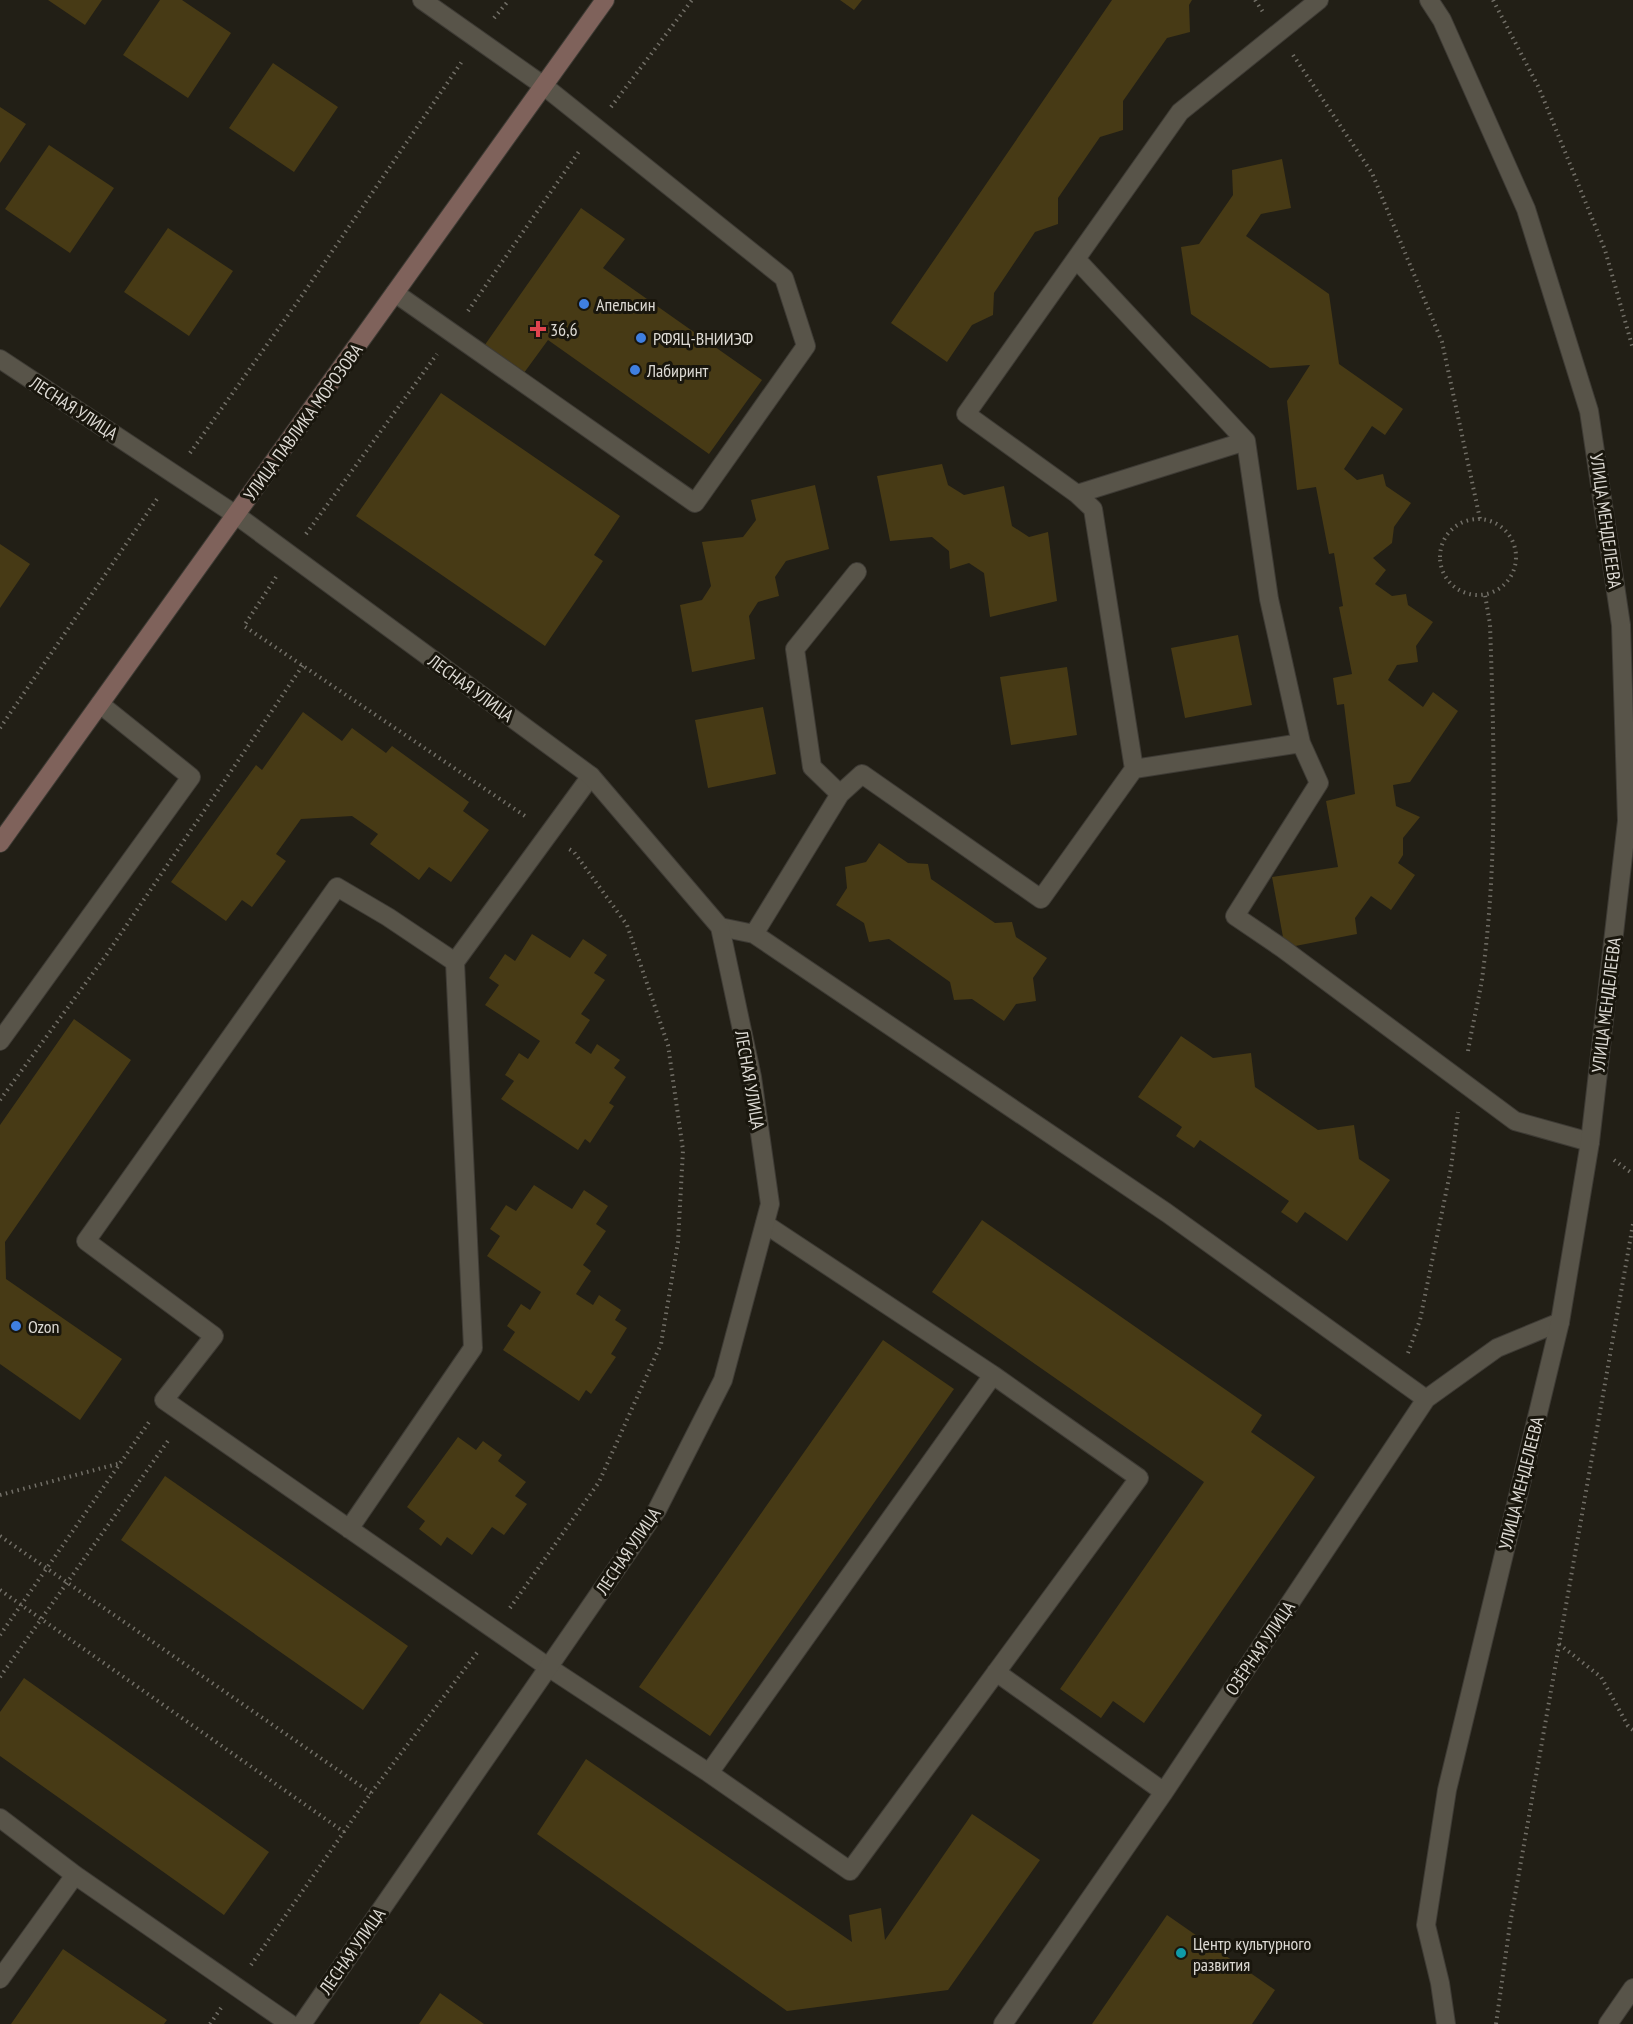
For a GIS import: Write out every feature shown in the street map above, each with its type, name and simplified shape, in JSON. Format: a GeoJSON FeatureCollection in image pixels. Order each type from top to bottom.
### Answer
{"type":"FeatureCollection","features":[{"type":"Feature","properties":{"kind":"street"},"geometry":{"type":"LineString","coordinates":[[395,293],[695,503],[806,346],[784,278],[544,86],[422,0]]}},
{"type":"Feature","properties":{"kind":"street","name":"УЛИЦА ПАВЛИКА МОРОЗОВА"},"geometry":{"type":"LineString","coordinates":[[0,843],[605,0]]}},
{"type":"Feature","properties":{"kind":"street"},"geometry":{"type":"LineString","coordinates":[[754,934],[840,794],[862,774],[1041,899],[1134,769],[1093,509],[1077,494],[966,414],[1180,112],[1319,0]]}},
{"type":"Feature","properties":{"kind":"street","name":"УЛИЦА МЕНДЕЛЕЕВА"},"geometry":{"type":"LineString","coordinates":[[1429,0],[1442,20],[1526,210],[1589,411],[1621,625],[1627,821],[1590,1142],[1560,1322],[1447,1790],[1426,1925],[1440,1983],[1446,2024]]}},
{"type":"Feature","properties":{"kind":"street"},"geometry":{"type":"LineString","coordinates":[[1077,260],[1246,441],[1269,599],[1301,743],[1319,783],[1235,916],[1515,1120],[1590,1142]]}},
{"type":"Feature","properties":{"kind":"street","name":"ЛЕСНАЯ УЛИЦА"},"geometry":{"type":"LineString","coordinates":[[0,359],[236,515],[591,776],[720,927],[752,1077],[770,1204],[723,1380],[657,1510],[302,2024]]}},
{"type":"Feature","properties":{"kind":"street"},"geometry":{"type":"LineString","coordinates":[[1077,494],[1246,441]]}},
{"type":"Feature","properties":{"kind":"street"},"geometry":{"type":"LineString","coordinates":[[840,794],[812,767],[795,649],[857,572]]}},
{"type":"Feature","properties":{"kind":"street"},"geometry":{"type":"LineString","coordinates":[[0,1041],[190,777],[100,704]]}},
{"type":"Feature","properties":{"kind":"street"},"geometry":{"type":"LineString","coordinates":[[1134,769],[1301,743]]}},
{"type":"Feature","properties":{"kind":"street"},"geometry":{"type":"LineString","coordinates":[[349,1529],[473,1348],[455,962],[591,776]]}},
{"type":"Feature","properties":{"kind":"street"},"geometry":{"type":"LineString","coordinates":[[455,962],[388,917],[337,887],[86,1241],[214,1336],[164,1400],[495,1630],[709,1773],[850,1871],[1139,1478],[993,1375],[765,1224]]}},
{"type":"Feature","properties":{"kind":"street"},"geometry":{"type":"LineString","coordinates":[[720,927],[754,934],[1167,1213],[1426,1399]]}},
{"type":"Feature","properties":{"kind":"street","name":"ОЗЁРНАЯ УЛИЦА"},"geometry":{"type":"LineString","coordinates":[[1003,2024],[1164,1792],[1426,1399],[1497,1347],[1560,1322]]}},
{"type":"Feature","properties":{"kind":"street"},"geometry":{"type":"LineString","coordinates":[[709,1773],[993,1375]]}},
{"type":"Feature","properties":{"kind":"street"},"geometry":{"type":"LineString","coordinates":[[996,1672],[1164,1792]]}},
{"type":"Feature","properties":{"kind":"street"},"geometry":{"type":"LineString","coordinates":[[0,1818],[75,1875],[290,2024]]}},
{"type":"Feature","properties":{"kind":"street"},"geometry":{"type":"LineString","coordinates":[[0,1979],[75,1875]]}},
{"type":"Feature","properties":{"kind":"street"},"geometry":{"type":"LineString","coordinates":[[1608,2024],[1633,1988]]}},
{"type":"Feature","properties":{"kind":"path"},"geometry":{"type":"LineString","coordinates":[[0,728],[175,474],[303,294],[477,39],[509,0]]}},
{"type":"Feature","properties":{"kind":"path"},"geometry":{"type":"LineString","coordinates":[[210,2024],[371,1793],[495,1630],[599,1482],[661,1344],[678,1242],[683,1150],[668,1045],[627,925],[574,852],[530,819],[244,626],[290,555],[452,333],[595,128],[692,0]]}},
{"type":"Feature","properties":{"kind":"path"},"geometry":{"type":"LineString","coordinates":[[1255,0],[1372,173],[1442,342],[1480,519]]}},
{"type":"Feature","properties":{"kind":"path"},"geometry":{"type":"LineString","coordinates":[[1493,0],[1539,88],[1605,250],[1633,350]]}},
{"type":"Feature","properties":{"kind":"path"},"geometry":{"type":"LineString","coordinates":[[1480,519],[1493,522],[1505,529],[1513,540],[1516,554],[1515,568],[1508,581],[1498,590],[1485,595],[1461,592],[1451,585],[1440,563],[1440,550],[1445,537],[1454,527],[1467,520],[1480,519]]}},
{"type":"Feature","properties":{"kind":"path"},"geometry":{"type":"LineString","coordinates":[[1399,1379],[1420,1320],[1451,1168],[1462,1081],[1482,980],[1490,895],[1494,807],[1490,624],[1485,595]]}},
{"type":"Feature","properties":{"kind":"path"},"geometry":{"type":"LineString","coordinates":[[0,1100],[107,954],[303,665]]}},
{"type":"Feature","properties":{"kind":"path"},"geometry":{"type":"LineString","coordinates":[[1496,2024],[1510,1924],[1633,1224]]}},
{"type":"Feature","properties":{"kind":"path"},"geometry":{"type":"LineString","coordinates":[[0,1635],[164,1400]]}},
{"type":"Feature","properties":{"kind":"path"},"geometry":{"type":"LineString","coordinates":[[0,1677],[186,1415]]}},
{"type":"Feature","properties":{"kind":"path"},"geometry":{"type":"LineString","coordinates":[[0,1495],[121,1463]]}},
{"type":"Feature","properties":{"kind":"path"},"geometry":{"type":"LineString","coordinates":[[0,1536],[371,1793]]}},
{"type":"Feature","properties":{"kind":"path"},"geometry":{"type":"LineString","coordinates":[[0,1590],[344,1832]]}},
{"type":"Feature","properties":{"kind":"path"},"geometry":{"type":"LineString","coordinates":[[1559,1644],[1601,1677],[1628,1726],[1633,1730]]}},
{"type":"Feature","properties":{"kind":"building"},"geometry":{"type":"Polygon","coordinates":[[[48,0],[102,0],[85,25],[48,0]]]}},
{"type":"Feature","properties":{"kind":"building"},"geometry":{"type":"Polygon","coordinates":[[[160,0],[182,0],[231,33],[188,98],[123,55],[160,0]]]}},
{"type":"Feature","properties":{"kind":"building"},"geometry":{"type":"Polygon","coordinates":[[[840,0],[862,0],[854,10],[840,0]]]}},
{"type":"Feature","properties":{"kind":"building"},"geometry":{"type":"Polygon","coordinates":[[[1112,0],[1192,0],[1189,5],[1190,32],[1167,38],[1123,101],[1123,130],[1100,137],[1058,198],[1058,224],[1035,232],[994,293],[993,315],[972,325],[947,362],[891,323],[1112,0]]]}},
{"type":"Feature","properties":{"kind":"building"},"geometry":{"type":"Polygon","coordinates":[[[273,63],[338,107],[294,172],[229,128],[273,63]]]}},
{"type":"Feature","properties":{"kind":"building"},"geometry":{"type":"Polygon","coordinates":[[[0,107],[26,124],[0,163],[0,107]]]}},
{"type":"Feature","properties":{"kind":"building"},"geometry":{"type":"Polygon","coordinates":[[[49,145],[114,188],[70,253],[5,209],[49,145]]]}},
{"type":"Feature","properties":{"kind":"building"},"geometry":{"type":"Polygon","coordinates":[[[1282,159],[1291,208],[1261,214],[1246,236],[1329,294],[1339,364],[1403,409],[1385,435],[1372,426],[1344,469],[1357,480],[1383,474],[1386,486],[1411,503],[1394,527],[1392,543],[1373,558],[1386,570],[1375,584],[1392,596],[1406,594],[1408,605],[1433,622],[1416,646],[1418,662],[1397,665],[1388,680],[1423,707],[1433,692],[1458,711],[1410,782],[1393,785],[1396,806],[1420,817],[1403,838],[1403,855],[1398,863],[1415,875],[1391,910],[1371,896],[1355,918],[1357,934],[1285,948],[1272,877],[1338,867],[1326,801],[1355,794],[1344,704],[1337,705],[1333,678],[1352,674],[1339,607],[1343,606],[1334,553],[1329,554],[1316,487],[1297,490],[1287,401],[1310,365],[1270,368],[1191,314],[1181,247],[1199,244],[1233,195],[1232,170],[1282,159]]]}},
{"type":"Feature","properties":{"kind":"building","name":"Апельсин"},"geometry":{"type":"Polygon","coordinates":[[[581,208],[625,239],[603,268],[762,380],[709,454],[548,340],[521,377],[482,349],[581,208]]]}},
{"type":"Feature","properties":{"kind":"building"},"geometry":{"type":"Polygon","coordinates":[[[168,228],[233,271],[189,336],[124,292],[168,228]]]}},
{"type":"Feature","properties":{"kind":"building"},"geometry":{"type":"Polygon","coordinates":[[[441,393],[620,516],[594,555],[603,561],[545,646],[356,516],[441,393]]]}},
{"type":"Feature","properties":{"kind":"building"},"geometry":{"type":"Polygon","coordinates":[[[942,464],[948,485],[964,495],[1004,486],[1012,526],[1029,537],[1048,532],[1057,601],[990,617],[984,573],[969,563],[950,569],[949,551],[932,537],[890,541],[877,476],[942,464]]]}},
{"type":"Feature","properties":{"kind":"building"},"geometry":{"type":"Polygon","coordinates":[[[815,485],[829,549],[786,561],[775,577],[779,596],[758,602],[749,616],[755,659],[692,672],[680,605],[702,600],[711,586],[702,542],[743,537],[756,520],[751,500],[815,485]]]}},
{"type":"Feature","properties":{"kind":"building"},"geometry":{"type":"Polygon","coordinates":[[[0,544],[30,564],[0,608],[0,544]]]}},
{"type":"Feature","properties":{"kind":"building"},"geometry":{"type":"Polygon","coordinates":[[[1238,635],[1252,705],[1185,718],[1171,648],[1238,635]]]}},
{"type":"Feature","properties":{"kind":"building"},"geometry":{"type":"Polygon","coordinates":[[[1067,667],[1077,735],[1011,745],[1000,677],[1067,667]]]}},
{"type":"Feature","properties":{"kind":"building"},"geometry":{"type":"Polygon","coordinates":[[[763,707],[776,774],[708,788],[695,720],[763,707]]]}},
{"type":"Feature","properties":{"kind":"building"},"geometry":{"type":"Polygon","coordinates":[[[303,712],[342,741],[352,728],[386,753],[392,746],[469,802],[463,811],[489,830],[451,882],[429,867],[419,880],[370,844],[378,834],[352,816],[301,819],[276,854],[286,861],[252,907],[242,900],[226,921],[171,882],[256,765],[262,770],[303,712]]]}},
{"type":"Feature","properties":{"kind":"building"},"geometry":{"type":"Polygon","coordinates":[[[879,843],[908,863],[928,864],[931,879],[995,923],[1012,922],[1016,937],[1047,958],[1033,978],[1036,1001],[1016,1004],[1004,1021],[972,999],[954,1000],[950,982],[889,939],[869,942],[864,923],[836,905],[847,888],[845,867],[866,862],[879,843]]]}},
{"type":"Feature","properties":{"kind":"building"},"geometry":{"type":"Polygon","coordinates":[[[532,934],[570,958],[583,939],[607,955],[594,973],[605,980],[581,1014],[590,1020],[575,1043],[591,1054],[597,1044],[620,1060],[614,1068],[626,1077],[609,1103],[614,1106],[590,1143],[585,1139],[578,1150],[501,1099],[514,1081],[505,1075],[519,1053],[528,1059],[540,1041],[485,1005],[499,985],[489,978],[505,954],[515,961],[532,934]]]}},
{"type":"Feature","properties":{"kind":"building"},"geometry":{"type":"Polygon","coordinates":[[[74,1019],[131,1060],[5,1242],[6,1279],[122,1359],[80,1420],[0,1364],[0,1125],[74,1019]]]}},
{"type":"Feature","properties":{"kind":"building"},"geometry":{"type":"Polygon","coordinates":[[[1181,1036],[1213,1058],[1251,1053],[1255,1087],[1318,1130],[1354,1125],[1359,1159],[1390,1180],[1347,1241],[1305,1212],[1297,1223],[1281,1212],[1289,1201],[1200,1140],[1194,1148],[1176,1136],[1182,1127],[1138,1097],[1181,1036]]]}},
{"type":"Feature","properties":{"kind":"building"},"geometry":{"type":"Polygon","coordinates":[[[534,1185],[572,1209],[584,1190],[608,1206],[596,1224],[606,1231],[583,1265],[591,1271],[576,1294],[593,1305],[599,1295],[621,1310],[615,1320],[627,1328],[611,1354],[616,1357],[591,1394],[586,1390],[579,1401],[503,1350],[515,1332],[507,1326],[521,1304],[530,1310],[541,1292],[487,1256],[500,1236],[490,1229],[506,1205],[516,1211],[534,1185]]]}},
{"type":"Feature","properties":{"kind":"building"},"geometry":{"type":"Polygon","coordinates":[[[982,1220],[1262,1415],[1251,1432],[1315,1477],[1144,1723],[1113,1701],[1101,1718],[1060,1689],[1204,1482],[932,1292],[982,1220]]]}},
{"type":"Feature","properties":{"kind":"building"},"geometry":{"type":"Polygon","coordinates":[[[883,1340],[954,1389],[710,1736],[639,1687],[883,1340]]]}},
{"type":"Feature","properties":{"kind":"building"},"geometry":{"type":"Polygon","coordinates":[[[458,1437],[476,1450],[483,1441],[502,1455],[498,1461],[526,1482],[515,1496],[527,1504],[504,1535],[492,1527],[472,1555],[447,1537],[441,1546],[419,1529],[425,1521],[407,1507],[458,1437]]]}},
{"type":"Feature","properties":{"kind":"building"},"geometry":{"type":"Polygon","coordinates":[[[165,1476],[408,1646],[363,1710],[121,1540],[165,1476]]]}},
{"type":"Feature","properties":{"kind":"building"},"geometry":{"type":"Polygon","coordinates":[[[24,1678],[269,1852],[224,1915],[0,1756],[0,1712],[24,1678]]]}},
{"type":"Feature","properties":{"kind":"building"},"geometry":{"type":"Polygon","coordinates":[[[586,1759],[852,1942],[849,1915],[881,1908],[885,1940],[972,1814],[1040,1860],[948,1990],[787,2011],[537,1834],[586,1759]]]}},
{"type":"Feature","properties":{"kind":"building","name":"Центр культурного развития"},"geometry":{"type":"Polygon","coordinates":[[[1167,1915],[1275,1990],[1252,2024],[1092,2024],[1167,1915]]]}},
{"type":"Feature","properties":{"kind":"building"},"geometry":{"type":"Polygon","coordinates":[[[63,1949],[167,2020],[164,2024],[11,2024],[63,1949]]]}},
{"type":"Feature","properties":{"kind":"building"},"geometry":{"type":"Polygon","coordinates":[[[440,1993],[484,2024],[419,2024],[440,1993]]]}},
{"type":"Feature","properties":{"kind":"place","name":"Апельсин"},"geometry":{"type":"Point","coordinates":[584,304]}},
{"type":"Feature","properties":{"kind":"place","name":"36,6"},"geometry":{"type":"Point","coordinates":[538,329]}},
{"type":"Feature","properties":{"kind":"place","name":"РФЯЦ-ВНИИЭФ"},"geometry":{"type":"Point","coordinates":[641,338]}},
{"type":"Feature","properties":{"kind":"place","name":"Лабиринт"},"geometry":{"type":"Point","coordinates":[635,370]}},
{"type":"Feature","properties":{"kind":"place","name":"Ozon"},"geometry":{"type":"Point","coordinates":[16,1326]}},
{"type":"Feature","properties":{"kind":"place","name":"Центр культурного развития"},"geometry":{"type":"Point","coordinates":[1181,1953]}}]}
